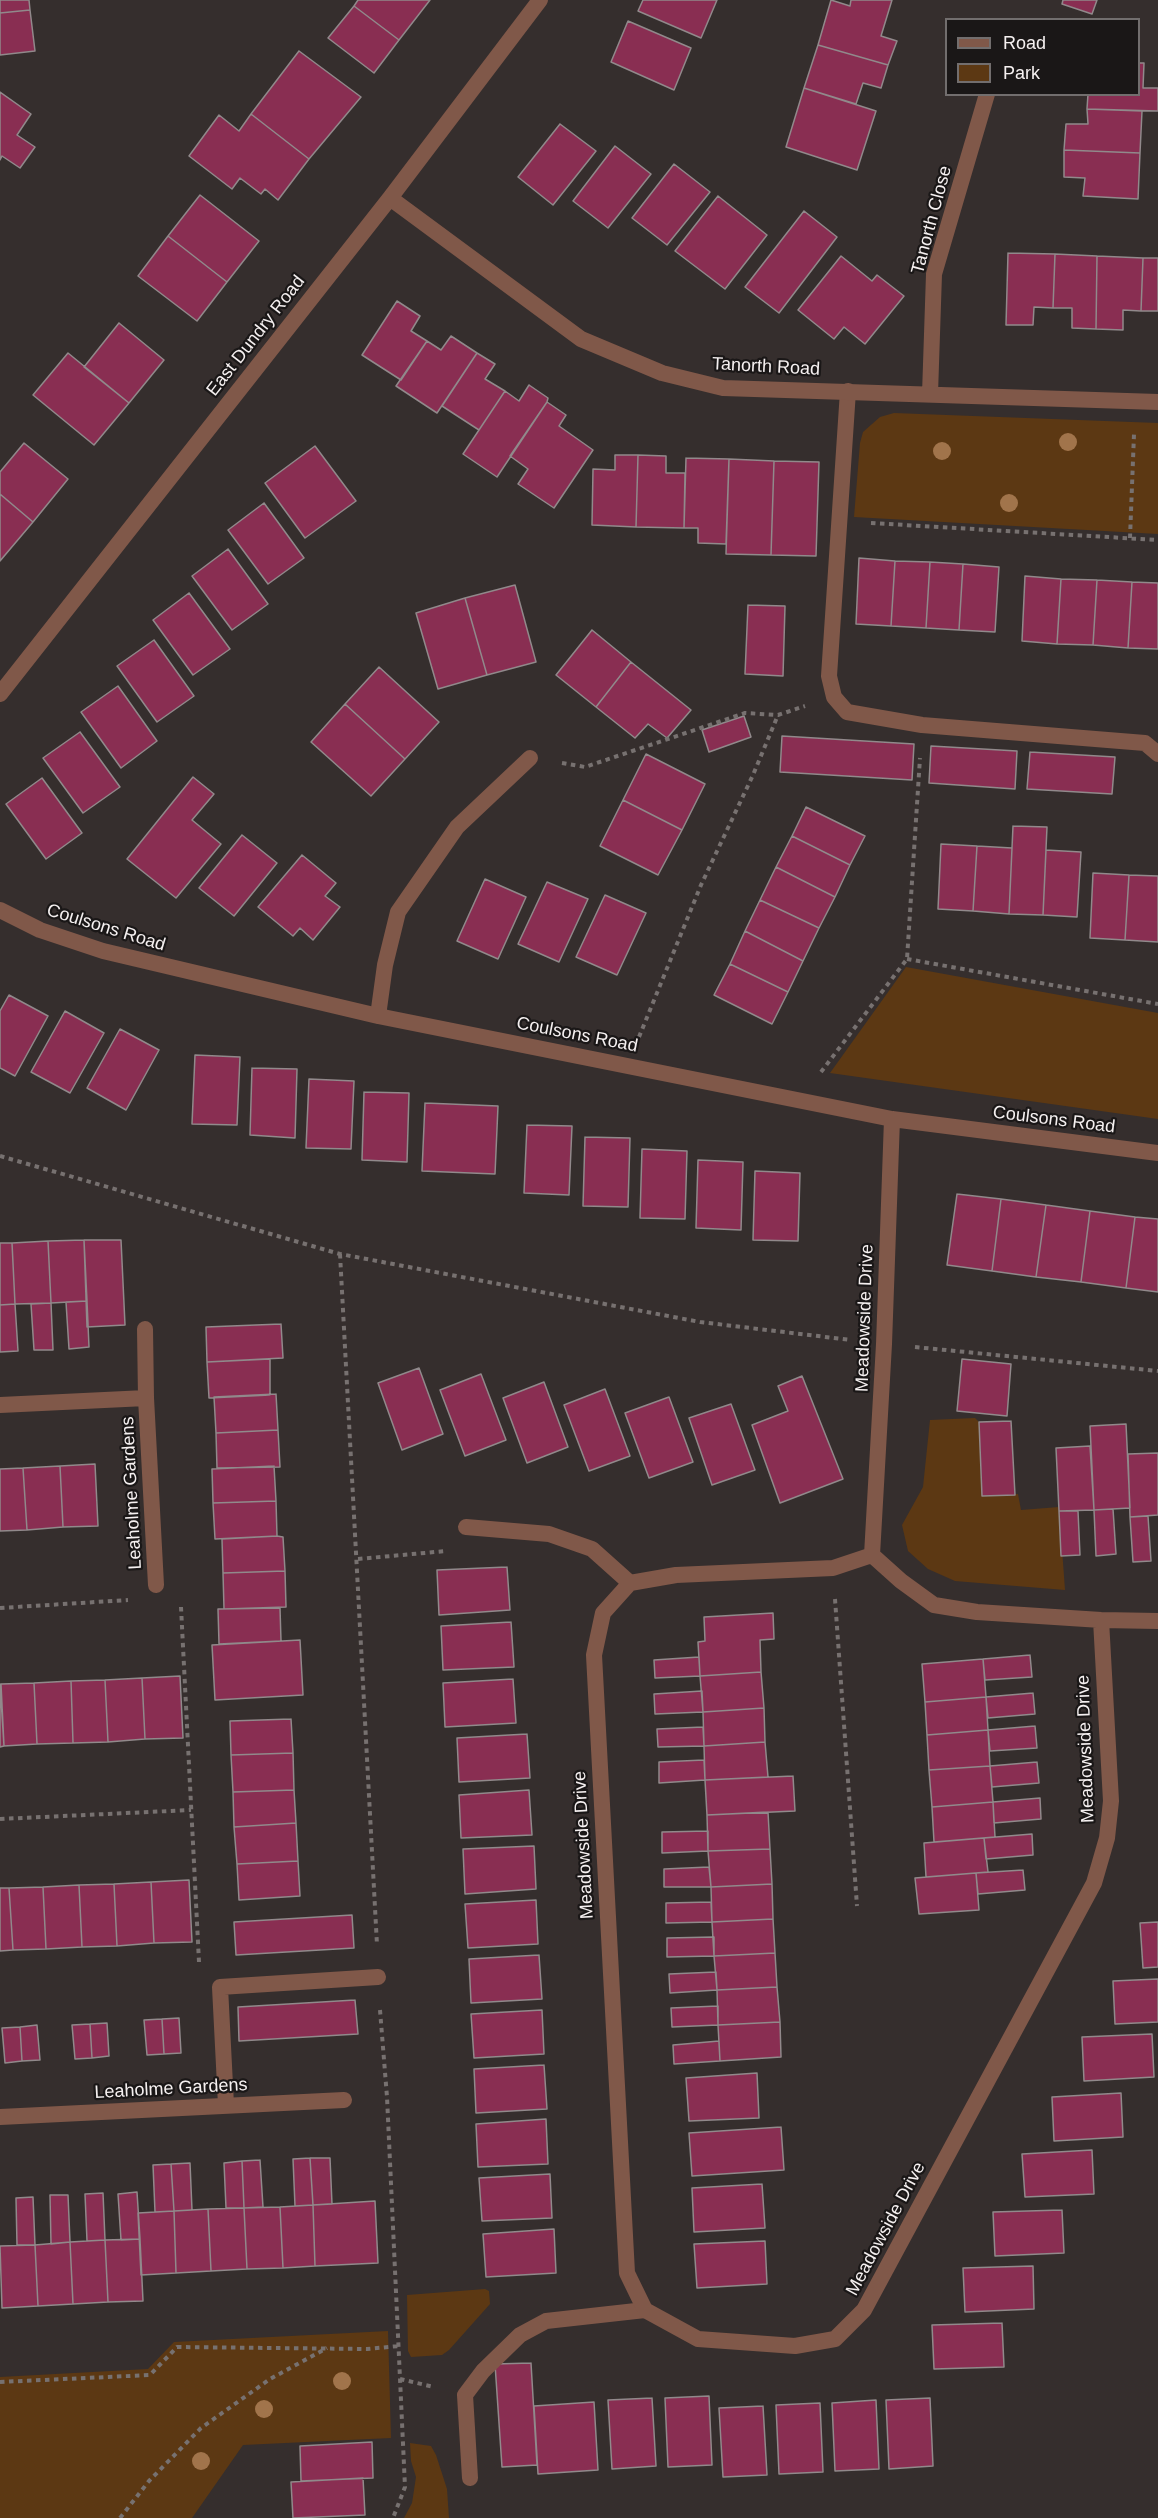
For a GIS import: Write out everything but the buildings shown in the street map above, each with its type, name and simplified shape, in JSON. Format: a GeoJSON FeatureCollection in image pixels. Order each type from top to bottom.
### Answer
{"type":"FeatureCollection","features":[{"type":"Feature","properties":{"kind":"street","name":"East Dundry Road"},"geometry":{"type":"LineString","coordinates":[[0,694],[390,198],[540,0]]}},
{"type":"Feature","properties":{"kind":"street","name":"Tanorth Close"},"geometry":{"type":"LineString","coordinates":[[930,394],[934,274],[986,96]]}},
{"type":"Feature","properties":{"kind":"street","name":"Tanorth Road"},"geometry":{"type":"LineString","coordinates":[[390,198],[581,339],[662,373],[723,388],[1158,402]]}},
{"type":"Feature","properties":{"kind":"street"},"geometry":{"type":"LineString","coordinates":[[848,391],[829,676],[834,697],[847,712],[922,725],[1144,743],[1158,754]]}},
{"type":"Feature","properties":{"kind":"street"},"geometry":{"type":"LineString","coordinates":[[378,1016],[385,965],[398,912],[457,827],[530,758]]}},
{"type":"Feature","properties":{"kind":"street","name":"Coulsons Road"},"geometry":{"type":"LineString","coordinates":[[0,910],[40,930],[103,951],[378,1016],[892,1119],[1158,1153]]}},
{"type":"Feature","properties":{"kind":"street","name":"Meadowside Drive"},"geometry":{"type":"LineString","coordinates":[[872,1555],[884,1344],[892,1119]]}},
{"type":"Feature","properties":{"kind":"street","name":"Leaholme Gardens"},"geometry":{"type":"LineString","coordinates":[[145,1329],[146,1398],[156,1585]]}},
{"type":"Feature","properties":{"kind":"street","name":"Leaholme Gardens"},"geometry":{"type":"LineString","coordinates":[[0,1405],[146,1398]]}},
{"type":"Feature","properties":{"kind":"street"},"geometry":{"type":"LineString","coordinates":[[466,1527],[549,1534],[592,1549],[630,1583],[676,1575],[833,1568],[872,1555],[901,1581],[934,1605],[977,1612],[1101,1620],[1158,1621]]}},
{"type":"Feature","properties":{"kind":"street","name":"Meadowside Drive"},"geometry":{"type":"LineString","coordinates":[[630,1583],[603,1613],[594,1655],[627,2273],[645,2310],[698,2339],[795,2346],[835,2338],[864,2310],[1094,1883],[1107,1839],[1111,1801],[1101,1620]]}},
{"type":"Feature","properties":{"kind":"street"},"geometry":{"type":"LineString","coordinates":[[226,2105],[220,1987],[378,1977]]}},
{"type":"Feature","properties":{"kind":"street","name":"Leaholme Gardens"},"geometry":{"type":"LineString","coordinates":[[0,2117],[344,2100]]}},
{"type":"Feature","properties":{"kind":"street"},"geometry":{"type":"LineString","coordinates":[[470,2478],[465,2395],[483,2371],[520,2335],[546,2321],[645,2310]]}},
{"type":"Feature","properties":{"kind":"path"},"geometry":{"type":"LineString","coordinates":[[1130,538],[1136,401]]}},
{"type":"Feature","properties":{"kind":"path"},"geometry":{"type":"LineString","coordinates":[[840,521],[1158,540]]}},
{"type":"Feature","properties":{"kind":"path"},"geometry":{"type":"LineString","coordinates":[[530,758],[585,767],[745,712],[778,715],[834,697]]}},
{"type":"Feature","properties":{"kind":"path"},"geometry":{"type":"LineString","coordinates":[[628,1065],[701,885],[753,775],[778,715]]}},
{"type":"Feature","properties":{"kind":"path"},"geometry":{"type":"LineString","coordinates":[[801,1099],[907,959],[922,725]]}},
{"type":"Feature","properties":{"kind":"path"},"geometry":{"type":"LineString","coordinates":[[907,959],[1158,1004]]}},
{"type":"Feature","properties":{"kind":"path"},"geometry":{"type":"LineString","coordinates":[[0,1156],[340,1254],[700,1322],[884,1344],[1158,1371]]}},
{"type":"Feature","properties":{"kind":"path"},"geometry":{"type":"LineString","coordinates":[[340,1254],[358,1559],[378,1977],[387,2097],[405,2487],[393,2518]]}},
{"type":"Feature","properties":{"kind":"path"},"geometry":{"type":"LineString","coordinates":[[358,1559],[445,1553],[466,1527]]}},
{"type":"Feature","properties":{"kind":"path"},"geometry":{"type":"LineString","coordinates":[[833,1568],[857,1906]]}},
{"type":"Feature","properties":{"kind":"path"},"geometry":{"type":"LineString","coordinates":[[0,1608],[130,1600],[156,1585],[180,1595],[199,1968],[220,1987]]}},
{"type":"Feature","properties":{"kind":"path"},"geometry":{"type":"LineString","coordinates":[[0,1819],[191,1810]]}},
{"type":"Feature","properties":{"kind":"path"},"geometry":{"type":"LineString","coordinates":[[0,2382],[150,2375],[177,2347],[367,2349],[399,2346]]}},
{"type":"Feature","properties":{"kind":"path"},"geometry":{"type":"LineString","coordinates":[[120,2518],[149,2481],[201,2427],[270,2379],[328,2347]]}},
{"type":"Feature","properties":{"kind":"green space"},"geometry":{"type":"Polygon","coordinates":[[[894,413],[1158,423],[1158,534],[854,517],[860,443],[863,432],[880,417],[894,413]]]}},
{"type":"Feature","properties":{"kind":"green space"},"geometry":{"type":"Polygon","coordinates":[[[906,967],[1158,1013],[1158,1119],[830,1073],[906,967]]]}},
{"type":"Feature","properties":{"kind":"green space"},"geometry":{"type":"Polygon","coordinates":[[[975,1418],[979,1422],[982,1496],[1018,1494],[1021,1510],[1059,1507],[1065,1590],[955,1581],[928,1569],[908,1551],[902,1525],[923,1487],[930,1420],[975,1418]]]}},
{"type":"Feature","properties":{"kind":"green space"},"geometry":{"type":"Polygon","coordinates":[[[485,2289],[489,2291],[490,2304],[449,2350],[442,2355],[411,2357],[408,2351],[407,2295],[485,2289]]]}},
{"type":"Feature","properties":{"kind":"green space"},"geometry":{"type":"Polygon","coordinates":[[[388,2331],[391,2438],[243,2445],[192,2518],[0,2518],[0,2377],[148,2369],[174,2342],[388,2331]]]}},
{"type":"Feature","properties":{"kind":"green space"},"geometry":{"type":"Polygon","coordinates":[[[410,2443],[431,2446],[436,2455],[447,2489],[449,2518],[404,2518],[412,2503],[416,2477],[411,2461],[410,2443]]]}}]}
